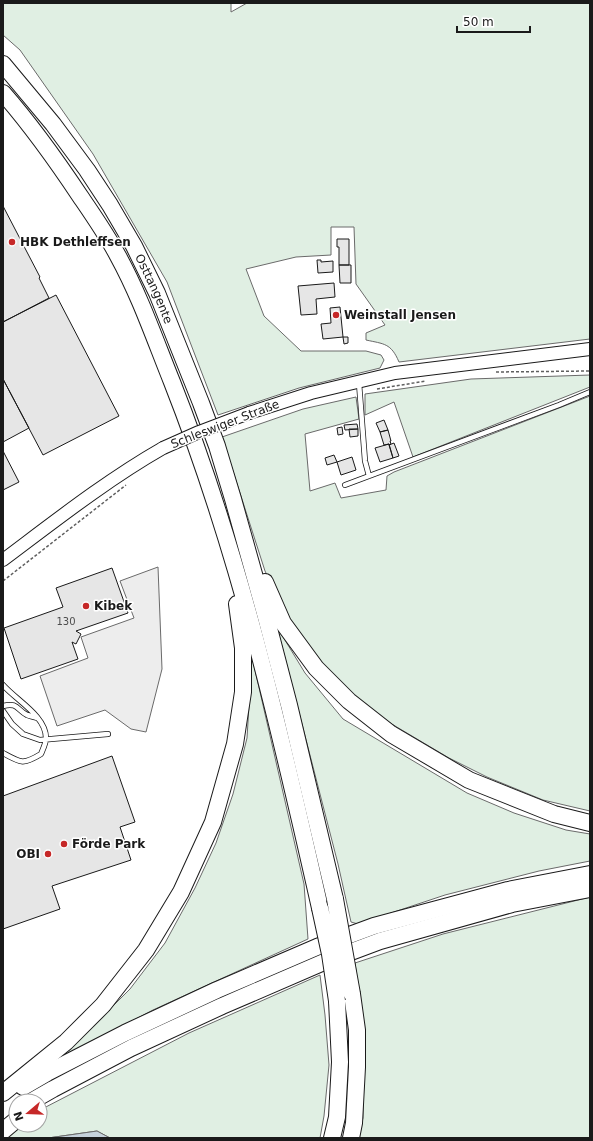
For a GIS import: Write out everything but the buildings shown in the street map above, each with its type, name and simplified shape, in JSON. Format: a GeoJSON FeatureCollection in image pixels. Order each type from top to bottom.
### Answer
{"type":"FeatureCollection","features":[{"type":"Feature","properties":{"kind":"highway","name":"Osttangente"},"geometry":{"type":"LineString","coordinates":[[3,64],[53,124],[87,170],[110,204],[134,246],[157,293],[201,403],[233,498]]}},
{"type":"Feature","properties":{"kind":"highway","name":"Osttangente"},"geometry":{"type":"LineString","coordinates":[[3,93],[37,135],[69,179],[118,256],[139,299],[182,406],[216,506]]}},
{"type":"Feature","properties":{"kind":"highway"},"geometry":{"type":"LineString","coordinates":[[233,498],[264,580],[283,623],[316,668],[349,701],[391,734],[469,780],[554,814],[590,823]]}},
{"type":"Feature","properties":{"kind":"highway"},"geometry":{"type":"LineString","coordinates":[[233,498],[289,705],[336,899],[357,1030],[354,1123],[351,1138]]}},
{"type":"Feature","properties":{"kind":"highway"},"geometry":{"type":"LineString","coordinates":[[216,506],[250,619],[274,709],[330,954],[337,1001],[340,1062],[338,1117],[332,1138]]}},
{"type":"Feature","properties":{"kind":"highway"},"geometry":{"type":"LineString","coordinates":[[3,1093],[66,1042],[103,1006],[146,950],[182,892],[213,822],[235,744],[242,692],[243,648],[238,608],[216,506]]}},
{"type":"Feature","properties":{"kind":"highway"},"geometry":{"type":"LineString","coordinates":[[3,1099],[47,1073],[132,1030],[217,990],[317,947],[374,926],[508,890],[590,874]]}},
{"type":"Feature","properties":{"kind":"highway"},"geometry":{"type":"LineString","coordinates":[[45,1093],[131,1048],[208,1013],[324,962],[380,941],[512,904],[590,889]]}},
{"type":"Feature","properties":{"kind":"highway"},"geometry":{"type":"LineString","coordinates":[[47,1093],[52,1089]]}},
{"type":"Feature","properties":{"kind":"main road","name":"Schleswiger Straße"},"geometry":{"type":"LineString","coordinates":[[3,560],[94,492],[144,458],[199,432],[249,413],[311,393],[360,387],[408,371],[590,349]]}},
{"type":"Feature","properties":{"kind":"lane"},"geometry":{"type":"LineString","coordinates":[[360,387],[365,461],[369,476]]}},
{"type":"Feature","properties":{"kind":"lane"},"geometry":{"type":"LineString","coordinates":[[345,485],[552,408],[590,392]]}},
{"type":"Feature","properties":{"kind":"lane"},"geometry":{"type":"LineString","coordinates":[[3,685],[39,718],[45,729],[46,740],[41,754],[29,761],[17,761],[3,753]]}},
{"type":"Feature","properties":{"kind":"lane"},"geometry":{"type":"LineString","coordinates":[[3,706],[12,704],[26,715],[39,718]]}},
{"type":"Feature","properties":{"kind":"lane"},"geometry":{"type":"LineString","coordinates":[[3,712],[22,734],[40,740],[108,734]]}},
{"type":"Feature","properties":{"kind":"path"},"geometry":{"type":"LineString","coordinates":[[494,372],[590,371]]}},
{"type":"Feature","properties":{"kind":"path"},"geometry":{"type":"LineString","coordinates":[[360,387],[430,380]]}},
{"type":"Feature","properties":{"kind":"path"},"geometry":{"type":"LineString","coordinates":[[3,580],[129,483]]}},
{"type":"Feature","properties":{"kind":"green space"},"geometry":{"type":"Polygon","coordinates":[[[3,3],[231,3],[231,12],[247,3],[588,3],[590,5],[590,339],[399,362],[393,351],[386,345],[366,340],[366,333],[385,325],[356,284],[354,227],[331,227],[331,255],[296,257],[246,269],[264,316],[301,351],[366,351],[381,355],[384,360],[380,368],[299,388],[218,415],[167,282],[93,154],[20,50],[3,35],[3,3]]]}},
{"type":"Feature","properties":{"kind":"green space"},"geometry":{"type":"Polygon","coordinates":[[[590,375],[590,387],[413,457],[394,402],[365,415],[365,394],[471,379],[590,375]]]}},
{"type":"Feature","properties":{"kind":"green space"},"geometry":{"type":"Polygon","coordinates":[[[590,396],[590,811],[543,800],[487,777],[449,758],[390,723],[342,687],[307,648],[288,619],[265,571],[222,437],[303,409],[356,397],[359,419],[305,434],[310,491],[335,483],[341,498],[386,490],[387,476],[394,472],[590,396]]]}},
{"type":"Feature","properties":{"kind":"green space"},"geometry":{"type":"Polygon","coordinates":[[[277,627],[305,673],[343,719],[467,793],[514,813],[566,830],[590,834],[590,861],[539,871],[445,895],[358,924],[351,922],[338,864],[277,627]]]}},
{"type":"Feature","properties":{"kind":"green space"},"geometry":{"type":"Polygon","coordinates":[[[252,657],[304,884],[308,939],[153,1010],[61,1058],[130,989],[165,943],[195,888],[216,843],[233,794],[247,738],[252,657]]]}},
{"type":"Feature","properties":{"kind":"green space"},"geometry":{"type":"Polygon","coordinates":[[[590,897],[590,1138],[358,1138],[363,1118],[363,1027],[355,963],[443,934],[590,897]]]}},
{"type":"Feature","properties":{"kind":"green space"},"geometry":{"type":"Polygon","coordinates":[[[320,975],[329,1065],[324,1116],[320,1138],[110,1138],[97,1131],[48,1138],[3,1138],[9,1133],[48,1133],[48,1106],[189,1033],[320,975]]]}},
{"type":"Feature","properties":{"kind":"shaded area"},"geometry":{"type":"Polygon","coordinates":[[[158,567],[162,669],[146,732],[131,729],[105,710],[57,726],[40,676],[88,658],[81,637],[134,618],[120,581],[158,567]]]}},
{"type":"Feature","properties":{"kind":"shaded area"},"geometry":{"type":"Polygon","coordinates":[[[97,1131],[110,1138],[48,1138],[97,1131]]]}},
{"type":"Feature","properties":{"kind":"place","name":"HBK Dethleffsen"},"geometry":{"type":"Point","coordinates":[12,242]}},
{"type":"Feature","properties":{"kind":"place","name":"Weinstall Jensen"},"geometry":{"type":"Point","coordinates":[336,315]}},
{"type":"Feature","properties":{"kind":"place","name":"Kibek"},"geometry":{"type":"Point","coordinates":[86,606]}},
{"type":"Feature","properties":{"kind":"place","name":"Förde Park"},"geometry":{"type":"Point","coordinates":[64,844]}},
{"type":"Feature","properties":{"kind":"place","name":"OBI"},"geometry":{"type":"Point","coordinates":[48,854]}}]}
